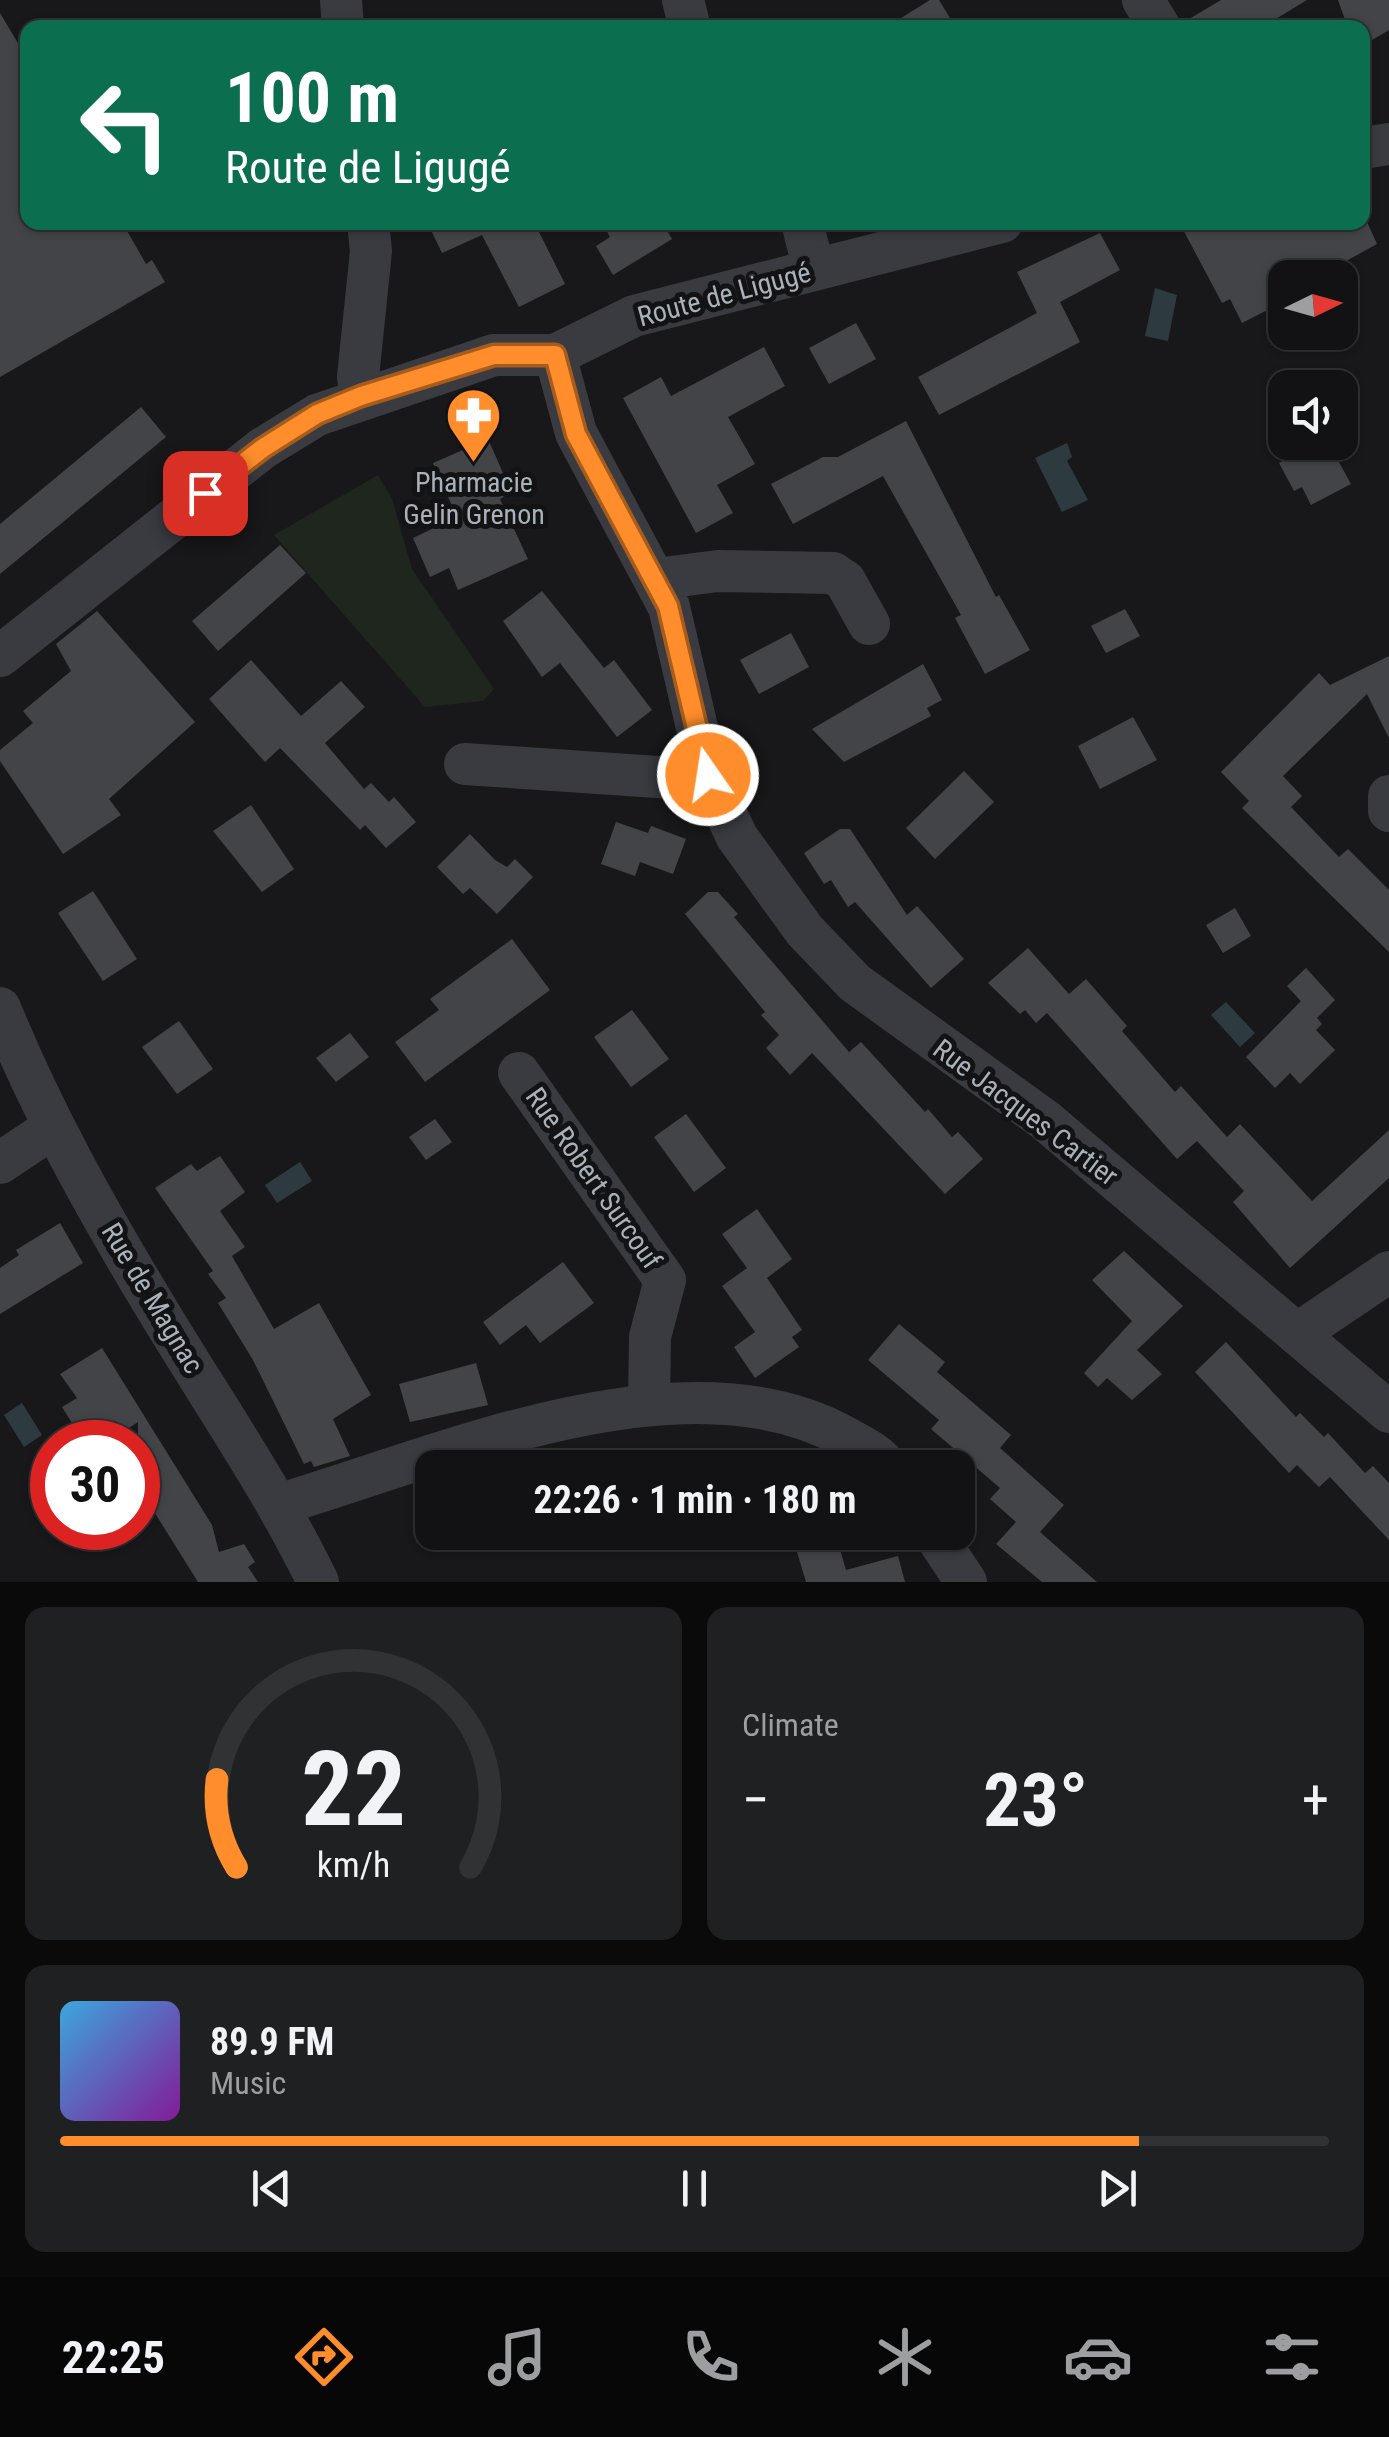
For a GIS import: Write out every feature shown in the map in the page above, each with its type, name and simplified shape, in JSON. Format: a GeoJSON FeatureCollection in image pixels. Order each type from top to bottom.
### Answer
{"type":"FeatureCollection","features":[{"type":"Feature","properties":{"kind":"street"},"geometry":{"type":"LineString","coordinates":[[361,396],[358,377],[372,251],[369,230]]}},
{"type":"Feature","properties":{"kind":"street"},"geometry":{"type":"LineString","coordinates":[[804,230],[814,270]]}},
{"type":"Feature","properties":{"kind":"street","name":"Route de Ligugé"},"geometry":{"type":"LineString","coordinates":[[0,656],[263,448],[317,414],[361,396],[494,355],[555,355],[634,316],[971,230]]}},
{"type":"Feature","properties":{"kind":"street","name":"Rue Jacques Cartier"},"geometry":{"type":"LineString","coordinates":[[555,355],[576,434],[668,606],[708,775],[737,836],[775,894],[855,983],[1045,1120],[1389,1412]]}},
{"type":"Feature","properties":{"kind":"street"},"geometry":{"type":"LineString","coordinates":[[656,578],[718,570],[833,573],[845,582],[869,624]]}},
{"type":"Feature","properties":{"kind":"street"},"geometry":{"type":"LineString","coordinates":[[465,764],[672,778],[708,775]]}},
{"type":"Feature","properties":{"kind":"street"},"geometry":{"type":"LineString","coordinates":[[1389,796],[1389,811]]}},
{"type":"Feature","properties":{"kind":"street","name":"Rue de Magnac"},"geometry":{"type":"LineString","coordinates":[[0,1008],[54,1127],[155,1306],[282,1509],[318,1582]]}},
{"type":"Feature","properties":{"kind":"street","name":"Rue Robert Surcouf"},"geometry":{"type":"LineString","coordinates":[[519,1072],[665,1280],[650,1337],[648,1404]]}},
{"type":"Feature","properties":{"kind":"street"},"geometry":{"type":"LineString","coordinates":[[0,1163],[54,1127]]}},
{"type":"Feature","properties":{"kind":"street"},"geometry":{"type":"LineString","coordinates":[[1297,1334],[1389,1272]]}},
{"type":"Feature","properties":{"kind":"street"},"geometry":{"type":"LineString","coordinates":[[282,1509],[297,1498],[552,1420],[648,1404],[768,1409],[827,1427],[868,1450]]}},
{"type":"Feature","properties":{"kind":"street"},"geometry":{"type":"LineString","coordinates":[[945,1550],[966,1582]]}},
{"type":"Feature","properties":{"kind":"shaded area"},"geometry":{"type":"Polygon","coordinates":[[[1155,288],[1177,295],[1168,341],[1145,336],[1155,288]]]}},
{"type":"Feature","properties":{"kind":"shaded area"},"geometry":{"type":"Polygon","coordinates":[[[1067,443],[1072,457],[1067,461],[1088,500],[1062,512],[1035,458],[1067,443]]]}},
{"type":"Feature","properties":{"kind":"shaded area"},"geometry":{"type":"Polygon","coordinates":[[[378,475],[392,499],[412,569],[494,689],[483,701],[425,707],[274,535],[378,475]]]}},
{"type":"Feature","properties":{"kind":"shaded area"},"geometry":{"type":"Polygon","coordinates":[[[1226,1002],[1255,1033],[1240,1047],[1211,1015],[1226,1002]]]}},
{"type":"Feature","properties":{"kind":"shaded area"},"geometry":{"type":"Polygon","coordinates":[[[300,1162],[312,1181],[277,1203],[265,1185],[300,1162]]]}},
{"type":"Feature","properties":{"kind":"shaded area"},"geometry":{"type":"Polygon","coordinates":[[[22,1403],[33,1420],[30,1443],[24,1447],[4,1415],[22,1403]]]}},
{"type":"Feature","properties":{"kind":"building"},"geometry":{"type":"Polygon","coordinates":[[[930,0],[939,0],[951,20],[898,20],[930,0]]]}},
{"type":"Feature","properties":{"kind":"building"},"geometry":{"type":"Polygon","coordinates":[[[1221,0],[1307,0],[1274,20],[1187,20],[1221,0]]]}},
{"type":"Feature","properties":{"kind":"building"},"geometry":{"type":"Polygon","coordinates":[[[1338,0],[1389,0],[1389,30],[1370,41],[1370,20],[1345,20],[1338,0]]]}},
{"type":"Feature","properties":{"kind":"building"},"geometry":{"type":"Polygon","coordinates":[[[0,13],[20,47],[20,230],[127,230],[146,264],[152,260],[165,282],[0,377],[0,13]]]}},
{"type":"Feature","properties":{"kind":"building"},"geometry":{"type":"Polygon","coordinates":[[[1370,229],[1377,244],[1348,260],[1268,260],[1268,310],[1242,323],[1230,299],[1222,303],[1183,230],[1370,229]]]}},
{"type":"Feature","properties":{"kind":"building"},"geometry":{"type":"Polygon","coordinates":[[[431,230],[538,230],[565,284],[519,307],[482,235],[442,253],[431,230]]]}},
{"type":"Feature","properties":{"kind":"building"},"geometry":{"type":"Polygon","coordinates":[[[606,230],[667,230],[672,239],[613,275],[596,246],[610,237],[606,230]]]}},
{"type":"Feature","properties":{"kind":"building"},"geometry":{"type":"Polygon","coordinates":[[[1100,233],[1120,270],[1060,302],[1080,342],[939,415],[918,377],[1037,313],[1017,272],[1100,233]]]}},
{"type":"Feature","properties":{"kind":"building"},"geometry":{"type":"Polygon","coordinates":[[[856,323],[876,359],[829,384],[809,348],[856,323]]]}},
{"type":"Feature","properties":{"kind":"building"},"geometry":{"type":"Polygon","coordinates":[[[764,347],[785,386],[728,417],[755,464],[717,485],[733,513],[696,533],[623,398],[661,377],[671,396],[764,347]]]}},
{"type":"Feature","properties":{"kind":"building"},"geometry":{"type":"Polygon","coordinates":[[[141,407],[166,437],[0,574],[0,524],[141,407]]]}},
{"type":"Feature","properties":{"kind":"building"},"geometry":{"type":"Polygon","coordinates":[[[906,421],[996,597],[999,595],[1030,650],[985,674],[955,618],[961,615],[883,476],[793,524],[771,484],[823,457],[838,457],[906,421]]]}},
{"type":"Feature","properties":{"kind":"building"},"geometry":{"type":"Polygon","coordinates":[[[488,439],[512,493],[500,499],[528,559],[458,590],[449,568],[430,577],[413,538],[457,517],[433,463],[488,439]]]}},
{"type":"Feature","properties":{"kind":"building"},"geometry":{"type":"Polygon","coordinates":[[[1338,460],[1351,484],[1311,505],[1302,487],[1294,491],[1279,463],[1338,460]]]}},
{"type":"Feature","properties":{"kind":"building"},"geometry":{"type":"Polygon","coordinates":[[[280,545],[306,573],[218,651],[192,621],[280,545]]]}},
{"type":"Feature","properties":{"kind":"building"},"geometry":{"type":"Polygon","coordinates":[[[542,591],[604,668],[614,660],[652,710],[617,737],[560,663],[542,677],[503,621],[542,591]]]}},
{"type":"Feature","properties":{"kind":"building"},"geometry":{"type":"Polygon","coordinates":[[[1125,609],[1140,636],[1106,653],[1091,626],[1125,609]]]}},
{"type":"Feature","properties":{"kind":"building"},"geometry":{"type":"Polygon","coordinates":[[[97,611],[195,722],[109,799],[121,815],[63,854],[0,761],[0,750],[33,723],[23,711],[71,671],[56,644],[97,611]]]}},
{"type":"Feature","properties":{"kind":"building"},"geometry":{"type":"Polygon","coordinates":[[[791,633],[809,667],[759,694],[740,660],[791,633]]]}},
{"type":"Feature","properties":{"kind":"building"},"geometry":{"type":"Polygon","coordinates":[[[1389,656],[1389,738],[1367,694],[1283,776],[1302,796],[1291,807],[1339,857],[1348,849],[1389,890],[1389,952],[1242,808],[1249,801],[1221,772],[1319,673],[1330,685],[1389,656]]]}},
{"type":"Feature","properties":{"kind":"building"},"geometry":{"type":"Polygon","coordinates":[[[251,660],[301,716],[341,681],[365,707],[325,743],[364,789],[371,783],[389,802],[394,797],[416,822],[386,848],[365,825],[360,830],[280,748],[265,762],[209,699],[251,660]]]}},
{"type":"Feature","properties":{"kind":"building"},"geometry":{"type":"Polygon","coordinates":[[[923,664],[942,700],[927,708],[931,716],[844,762],[812,729],[923,664]]]}},
{"type":"Feature","properties":{"kind":"building"},"geometry":{"type":"Polygon","coordinates":[[[1133,717],[1157,760],[1100,789],[1078,746],[1133,717]]]}},
{"type":"Feature","properties":{"kind":"building"},"geometry":{"type":"Polygon","coordinates":[[[964,771],[994,802],[935,859],[906,828],[964,771]]]}},
{"type":"Feature","properties":{"kind":"building"},"geometry":{"type":"Polygon","coordinates":[[[251,805],[294,869],[262,892],[213,831],[251,805]]]}},
{"type":"Feature","properties":{"kind":"building"},"geometry":{"type":"Polygon","coordinates":[[[616,822],[648,833],[651,826],[686,839],[673,874],[640,862],[635,876],[601,864],[616,822]]]}},
{"type":"Feature","properties":{"kind":"building"},"geometry":{"type":"Polygon","coordinates":[[[840,829],[850,829],[907,915],[917,906],[964,959],[931,988],[855,902],[848,907],[831,880],[824,884],[804,853],[840,829]]]}},
{"type":"Feature","properties":{"kind":"building"},"geometry":{"type":"Polygon","coordinates":[[[470,834],[495,860],[507,867],[515,859],[533,877],[497,914],[470,888],[463,894],[437,867],[470,834]]]}},
{"type":"Feature","properties":{"kind":"building"},"geometry":{"type":"Polygon","coordinates":[[[93,891],[137,959],[103,981],[58,913],[93,891]]]}},
{"type":"Feature","properties":{"kind":"building"},"geometry":{"type":"Polygon","coordinates":[[[708,892],[718,892],[738,914],[734,917],[849,1052],[861,1042],[925,1112],[928,1109],[952,1137],[958,1132],[983,1159],[945,1194],[812,1053],[790,1075],[766,1048],[779,1035],[761,1015],[765,1012],[685,914],[708,892]]]}},
{"type":"Feature","properties":{"kind":"building"},"geometry":{"type":"Polygon","coordinates":[[[1235,908],[1251,936],[1223,953],[1206,925],[1235,908]]]}},
{"type":"Feature","properties":{"kind":"building"},"geometry":{"type":"Polygon","coordinates":[[[512,939],[550,990],[425,1082],[395,1042],[439,1010],[430,999],[512,939]]]}},
{"type":"Feature","properties":{"kind":"building"},"geometry":{"type":"Polygon","coordinates":[[[1028,948],[1069,994],[1086,979],[1127,1026],[1122,1031],[1175,1092],[1181,1086],[1227,1137],[1240,1124],[1312,1201],[1389,1130],[1389,1178],[1290,1268],[1233,1202],[1244,1191],[1197,1141],[1177,1159],[1047,1013],[1036,1023],[1025,1010],[1020,1014],[988,983],[1028,948]]]}},
{"type":"Feature","properties":{"kind":"building"},"geometry":{"type":"Polygon","coordinates":[[[1306,968],[1335,1000],[1317,1018],[1322,1024],[1316,1030],[1335,1050],[1300,1084],[1290,1073],[1275,1088],[1246,1057],[1301,1001],[1287,986],[1306,968]]]}},
{"type":"Feature","properties":{"kind":"building"},"geometry":{"type":"Polygon","coordinates":[[[632,1010],[669,1059],[631,1087],[594,1037],[632,1010]]]}},
{"type":"Feature","properties":{"kind":"building"},"geometry":{"type":"Polygon","coordinates":[[[179,1021],[213,1069],[177,1094],[142,1047],[179,1021]]]}},
{"type":"Feature","properties":{"kind":"building"},"geometry":{"type":"Polygon","coordinates":[[[350,1033],[369,1057],[336,1082],[316,1058],[350,1033]]]}},
{"type":"Feature","properties":{"kind":"building"},"geometry":{"type":"Polygon","coordinates":[[[686,1114],[726,1168],[694,1192],[654,1137],[686,1114]]]}},
{"type":"Feature","properties":{"kind":"building"},"geometry":{"type":"Polygon","coordinates":[[[435,1119],[452,1142],[426,1160],[409,1137],[435,1119]]]}},
{"type":"Feature","properties":{"kind":"building"},"geometry":{"type":"Polygon","coordinates":[[[220,1156],[245,1192],[220,1211],[245,1247],[232,1256],[274,1329],[319,1303],[371,1395],[333,1419],[350,1456],[314,1467],[311,1461],[304,1464],[253,1360],[218,1303],[226,1298],[208,1274],[213,1271],[155,1188],[191,1164],[197,1171],[220,1156]]]}},
{"type":"Feature","properties":{"kind":"building"},"geometry":{"type":"Polygon","coordinates":[[[757,1209],[792,1259],[767,1278],[802,1330],[792,1337],[799,1347],[755,1378],[734,1347],[755,1332],[722,1286],[747,1268],[722,1234],[757,1209]]]}},
{"type":"Feature","properties":{"kind":"building"},"geometry":{"type":"Polygon","coordinates":[[[60,1223],[83,1263],[0,1314],[0,1268],[19,1255],[16,1250],[60,1223]]]}},
{"type":"Feature","properties":{"kind":"building"},"geometry":{"type":"Polygon","coordinates":[[[1124,1251],[1183,1306],[1137,1350],[1162,1374],[1132,1400],[1107,1378],[1098,1387],[1084,1373],[1132,1321],[1092,1280],[1124,1251]]]}},
{"type":"Feature","properties":{"kind":"building"},"geometry":{"type":"Polygon","coordinates":[[[563,1262],[594,1303],[540,1343],[526,1325],[500,1345],[483,1322],[563,1262]]]}},
{"type":"Feature","properties":{"kind":"building"},"geometry":{"type":"Polygon","coordinates":[[[899,1324],[945,1362],[937,1372],[1011,1435],[1000,1448],[1064,1505],[1040,1532],[1097,1582],[1042,1582],[996,1544],[1016,1522],[990,1499],[1000,1488],[975,1467],[975,1450],[956,1450],[931,1429],[939,1420],[868,1360],[899,1324]]]}},
{"type":"Feature","properties":{"kind":"building"},"geometry":{"type":"Polygon","coordinates":[[[1226,1342],[1296,1417],[1300,1413],[1324,1437],[1328,1433],[1365,1473],[1373,1466],[1389,1483],[1389,1540],[1330,1477],[1319,1487],[1297,1465],[1289,1473],[1195,1372],[1226,1342]]]}},
{"type":"Feature","properties":{"kind":"building"},"geometry":{"type":"Polygon","coordinates":[[[102,1348],[147,1420],[70,1420],[62,1407],[77,1398],[60,1374],[102,1348]]]}},
{"type":"Feature","properties":{"kind":"building"},"geometry":{"type":"Polygon","coordinates":[[[476,1363],[488,1405],[410,1422],[399,1384],[476,1363]]]}},
{"type":"Feature","properties":{"kind":"building"},"geometry":{"type":"Polygon","coordinates":[[[160,1441],[212,1525],[219,1552],[244,1544],[255,1562],[248,1567],[258,1582],[198,1582],[160,1521],[160,1441]]]}},
{"type":"Feature","properties":{"kind":"building"},"geometry":{"type":"Polygon","coordinates":[[[796,1550],[840,1550],[846,1570],[898,1556],[905,1582],[806,1582],[796,1550]]]}},
{"type":"Feature","properties":{"kind":"place","name":"Pharmacie Gelin Grenon"},"geometry":{"type":"Point","coordinates":[474,465]}},
{"type":"Feature","properties":{"kind":"route"},"geometry":{"type":"LineString","coordinates":[[205,493],[263,448],[317,414],[361,396],[494,355],[555,355],[576,434],[668,606],[708,775]]}}]}
